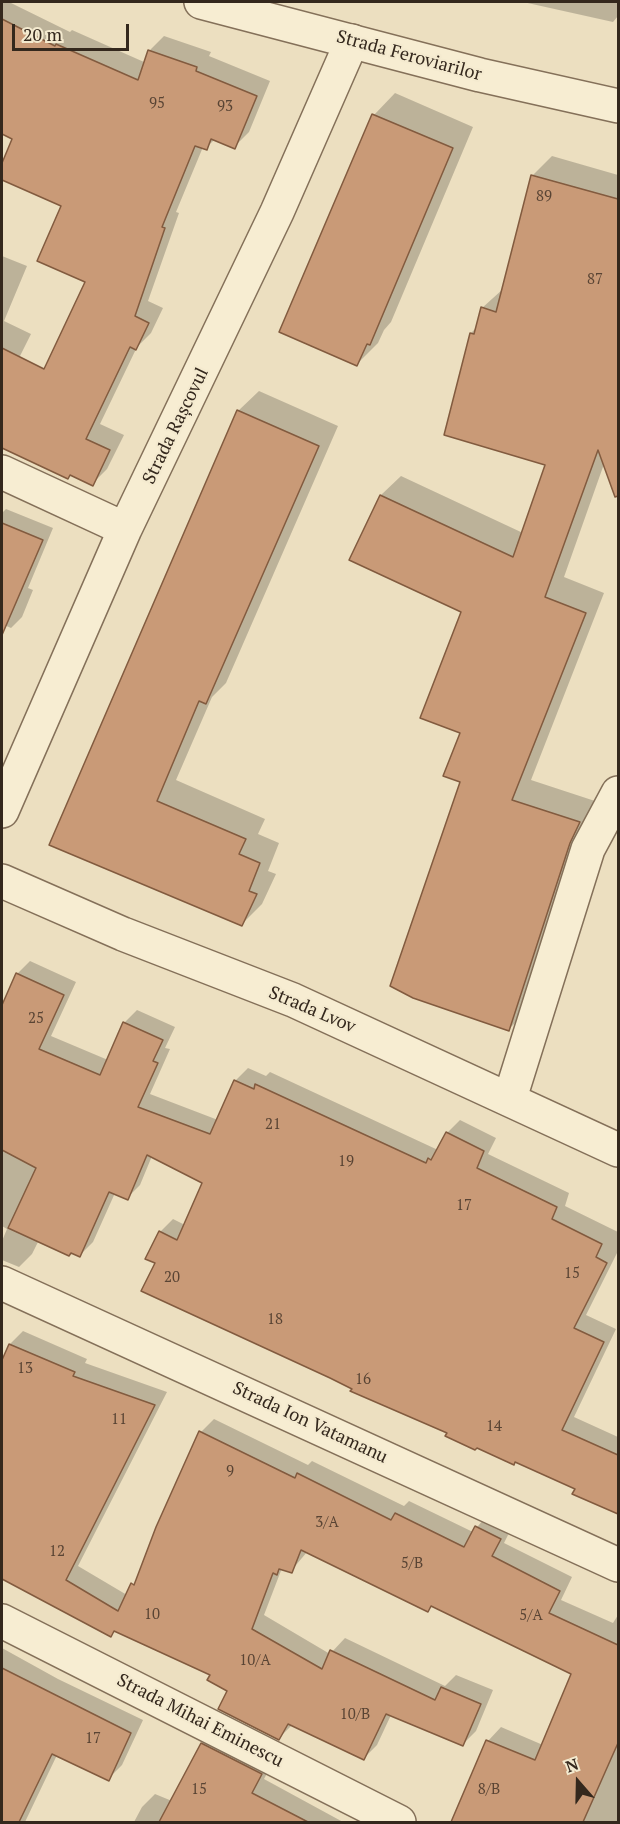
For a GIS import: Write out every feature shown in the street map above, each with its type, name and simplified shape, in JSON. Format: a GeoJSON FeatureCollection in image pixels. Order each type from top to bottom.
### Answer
{"type":"FeatureCollection","features":[{"type":"Feature","properties":{"kind":"street","name":"Strada Feroviarilor"},"geometry":{"type":"LineString","coordinates":[[201,2],[480,75],[618,106]]}},
{"type":"Feature","properties":{"kind":"street","name":"Strada Rașcovul"},"geometry":{"type":"LineString","coordinates":[[2,811],[125,529],[272,222],[352,41]]}},
{"type":"Feature","properties":{"kind":"street"},"geometry":{"type":"LineString","coordinates":[[2,472],[125,529]]}},
{"type":"Feature","properties":{"kind":"street"},"geometry":{"type":"LineString","coordinates":[[510,1098],[588,849],[618,793]]}},
{"type":"Feature","properties":{"kind":"street","name":"Strada Lvov"},"geometry":{"type":"LineString","coordinates":[[2,881],[123,934],[293,1000],[510,1098],[618,1150]]}},
{"type":"Feature","properties":{"kind":"street","name":"Strada Ion Vatamanu"},"geometry":{"type":"LineString","coordinates":[[2,1283],[618,1565]]}},
{"type":"Feature","properties":{"kind":"street","name":"Strada Mihai Eminescu"},"geometry":{"type":"LineString","coordinates":[[2,1620],[399,1822]]}},
{"type":"Feature","properties":{"kind":"building"},"geometry":{"type":"Polygon","coordinates":[[[2,19],[55,46],[56,44],[138,80],[148,50],[197,67],[196,71],[257,96],[235,149],[211,139],[207,150],[195,146],[162,227],[165,228],[135,316],[149,323],[136,350],[130,347],[86,439],[110,450],[93,486],[70,475],[68,479],[2,448],[2,348],[44,369],[85,282],[37,261],[61,206],[2,180],[2,163],[12,139],[2,134],[2,19]]]}},
{"type":"Feature","properties":{"kind":"building"},"geometry":{"type":"Polygon","coordinates":[[[372,114],[453,148],[370,345],[367,344],[357,366],[279,332],[372,114]]]}},
{"type":"Feature","properties":{"kind":"building"},"geometry":{"type":"Polygon","coordinates":[[[531,175],[618,199],[618,496],[615,497],[598,450],[545,597],[586,613],[512,800],[580,822],[570,843],[509,1031],[413,998],[390,986],[460,782],[443,776],[460,733],[420,718],[461,612],[349,560],[380,495],[513,557],[545,465],[444,435],[470,333],[474,334],[481,307],[496,312],[531,175]]]}},
{"type":"Feature","properties":{"kind":"building"},"geometry":{"type":"Polygon","coordinates":[[[237,410],[319,446],[206,704],[199,701],[157,801],[246,839],[239,854],[260,863],[249,891],[257,894],[242,926],[49,845],[237,410]]]}},
{"type":"Feature","properties":{"kind":"building"},"geometry":{"type":"Polygon","coordinates":[[[2,523],[43,540],[2,635],[2,523]]]}},
{"type":"Feature","properties":{"kind":"building"},"geometry":{"type":"Polygon","coordinates":[[[16,973],[64,995],[39,1049],[100,1075],[123,1022],[163,1040],[153,1061],[158,1063],[138,1107],[210,1134],[234,1080],[254,1089],[255,1084],[426,1163],[428,1158],[431,1160],[446,1132],[484,1151],[477,1168],[557,1207],[552,1219],[602,1244],[596,1257],[607,1263],[574,1328],[604,1342],[562,1430],[618,1455],[618,1514],[572,1494],[575,1489],[515,1462],[514,1465],[477,1448],[475,1450],[445,1436],[447,1433],[350,1391],[352,1389],[330,1378],[141,1291],[155,1263],[145,1259],[159,1231],[177,1240],[202,1183],[147,1155],[128,1200],[109,1192],[80,1257],[71,1253],[69,1256],[8,1228],[36,1168],[2,1150],[2,1005],[16,973]]]}},
{"type":"Feature","properties":{"kind":"building"},"geometry":{"type":"Polygon","coordinates":[[[9,1344],[75,1372],[73,1376],[155,1405],[66,1580],[118,1611],[131,1583],[134,1585],[156,1527],[199,1431],[295,1478],[297,1473],[391,1520],[395,1513],[464,1547],[475,1526],[501,1539],[492,1556],[560,1591],[549,1613],[618,1645],[618,1743],[583,1822],[451,1822],[486,1740],[535,1760],[571,1674],[431,1606],[428,1612],[301,1550],[292,1573],[279,1569],[277,1575],[273,1573],[252,1629],[322,1669],[330,1650],[435,1700],[441,1687],[481,1704],[463,1746],[386,1714],[364,1760],[288,1724],[279,1740],[218,1709],[227,1691],[207,1680],[210,1675],[114,1631],[111,1637],[2,1579],[2,1360],[9,1344]]]}},
{"type":"Feature","properties":{"kind":"building"},"geometry":{"type":"Polygon","coordinates":[[[2,1668],[131,1733],[109,1781],[52,1754],[19,1822],[2,1822],[2,1668]]]}},
{"type":"Feature","properties":{"kind":"building"},"geometry":{"type":"Polygon","coordinates":[[[201,1743],[262,1774],[252,1793],[308,1822],[159,1822],[201,1743]]]}}]}
